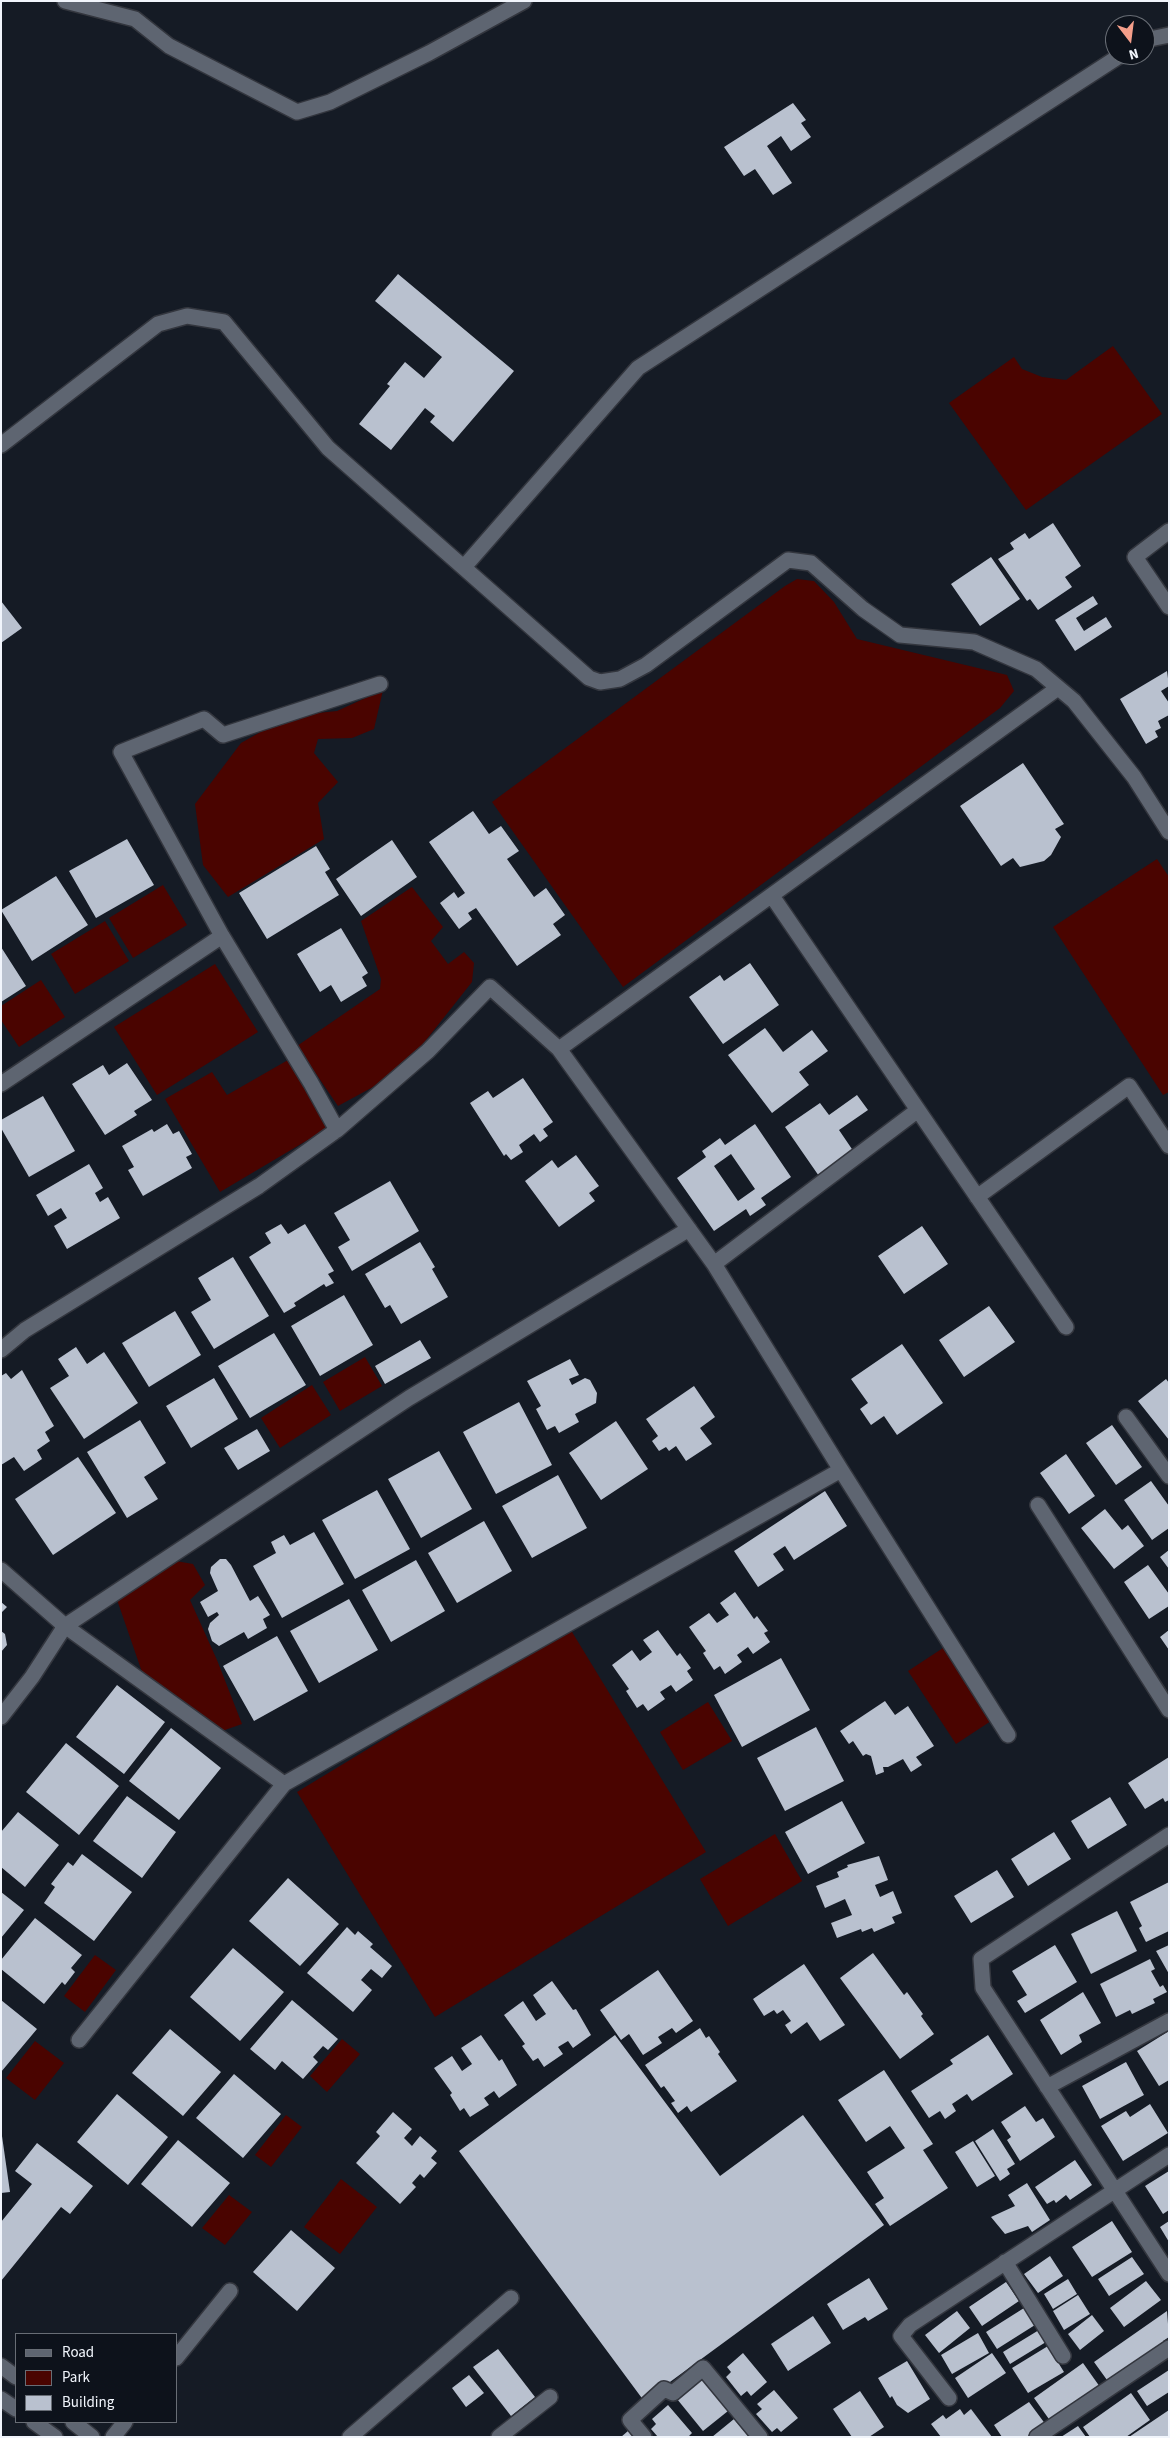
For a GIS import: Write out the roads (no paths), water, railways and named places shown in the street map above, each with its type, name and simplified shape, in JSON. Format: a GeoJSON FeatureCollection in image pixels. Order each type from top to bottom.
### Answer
{"type":"FeatureCollection","features":[{"type":"Feature","properties":{"kind":"street"},"geometry":{"type":"LineString","coordinates":[[65,1],[135,19],[169,46],[297,112],[330,102],[428,53],[524,1]]}},
{"type":"Feature","properties":{"kind":"street"},"geometry":{"type":"LineString","coordinates":[[1155,38],[1169,35]]}},
{"type":"Feature","properties":{"kind":"street"},"geometry":{"type":"LineString","coordinates":[[464,567],[638,368],[1107,65]]}},
{"type":"Feature","properties":{"kind":"street"},"geometry":{"type":"LineString","coordinates":[[1,445],[158,324],[187,316],[224,322],[328,448],[588,678],[600,682],[620,679],[646,665],[788,560],[811,563],[863,609],[900,635],[974,642],[1036,669],[1074,702],[1134,776],[1169,832]]}},
{"type":"Feature","properties":{"kind":"street"},"geometry":{"type":"LineString","coordinates":[[1169,531],[1135,557],[1169,607]]}},
{"type":"Feature","properties":{"kind":"street"},"geometry":{"type":"LineString","coordinates":[[337,1130],[311,1083],[222,936],[121,752],[204,719],[224,736],[380,684]]}},
{"type":"Feature","properties":{"kind":"street"},"geometry":{"type":"LineString","coordinates":[[560,1049],[1058,688]]}},
{"type":"Feature","properties":{"kind":"street"},"geometry":{"type":"LineString","coordinates":[[772,896],[1066,1327]]}},
{"type":"Feature","properties":{"kind":"street"},"geometry":{"type":"LineString","coordinates":[[1,1084],[222,936]]}},
{"type":"Feature","properties":{"kind":"street"},"geometry":{"type":"LineString","coordinates":[[1,1350],[25,1330],[259,1186],[337,1130],[428,1050],[490,987],[560,1049],[714,1264],[1008,1735]]}},
{"type":"Feature","properties":{"kind":"street"},"geometry":{"type":"LineString","coordinates":[[977,1197],[1129,1086],[1169,1146]]}},
{"type":"Feature","properties":{"kind":"street"},"geometry":{"type":"LineString","coordinates":[[714,1264],[918,1110]]}},
{"type":"Feature","properties":{"kind":"street"},"geometry":{"type":"LineString","coordinates":[[1,1716],[32,1677],[65,1626],[409,1398],[689,1229]]}},
{"type":"Feature","properties":{"kind":"street"},"geometry":{"type":"LineString","coordinates":[[1126,1417],[1169,1476]]}},
{"type":"Feature","properties":{"kind":"street"},"geometry":{"type":"LineString","coordinates":[[79,2040],[284,1784],[841,1470]]}},
{"type":"Feature","properties":{"kind":"street"},"geometry":{"type":"LineString","coordinates":[[1038,1505],[1169,1710]]}},
{"type":"Feature","properties":{"kind":"street"},"geometry":{"type":"LineString","coordinates":[[1,1570],[65,1626],[284,1784]]}},
{"type":"Feature","properties":{"kind":"street"},"geometry":{"type":"LineString","coordinates":[[1169,1835],[981,1959],[983,1988],[1169,2274]]}},
{"type":"Feature","properties":{"kind":"street"},"geometry":{"type":"LineString","coordinates":[[1047,2087],[1169,2021]]}},
{"type":"Feature","properties":{"kind":"street"},"geometry":{"type":"LineString","coordinates":[[950,2398],[901,2336],[910,2325],[1169,2154]]}},
{"type":"Feature","properties":{"kind":"street"},"geometry":{"type":"LineString","coordinates":[[1005,2262],[1062,2356]]}},
{"type":"Feature","properties":{"kind":"street"},"geometry":{"type":"LineString","coordinates":[[178,2356],[230,2291]]}},
{"type":"Feature","properties":{"kind":"street"},"geometry":{"type":"LineString","coordinates":[[350,2437],[511,2298]]}},
{"type":"Feature","properties":{"kind":"street"},"geometry":{"type":"LineString","coordinates":[[1037,2437],[1169,2348]]}},
{"type":"Feature","properties":{"kind":"street"},"geometry":{"type":"LineString","coordinates":[[1,2366],[15,2376]]}},
{"type":"Feature","properties":{"kind":"street"},"geometry":{"type":"LineString","coordinates":[[644,2437],[630,2420],[664,2389],[673,2393],[703,2368],[760,2437]]}},
{"type":"Feature","properties":{"kind":"street"},"geometry":{"type":"LineString","coordinates":[[500,2437],[550,2397]]}},
{"type":"Feature","properties":{"kind":"street"},"geometry":{"type":"LineString","coordinates":[[1,2398],[15,2408]]}},
{"type":"Feature","properties":{"kind":"street"},"geometry":{"type":"LineString","coordinates":[[35,2423],[55,2437]]}},
{"type":"Feature","properties":{"kind":"street"},"geometry":{"type":"LineString","coordinates":[[74,2423],[92,2437]]}},
{"type":"Feature","properties":{"kind":"street"},"geometry":{"type":"LineString","coordinates":[[113,2437],[124,2423]]}}]}
